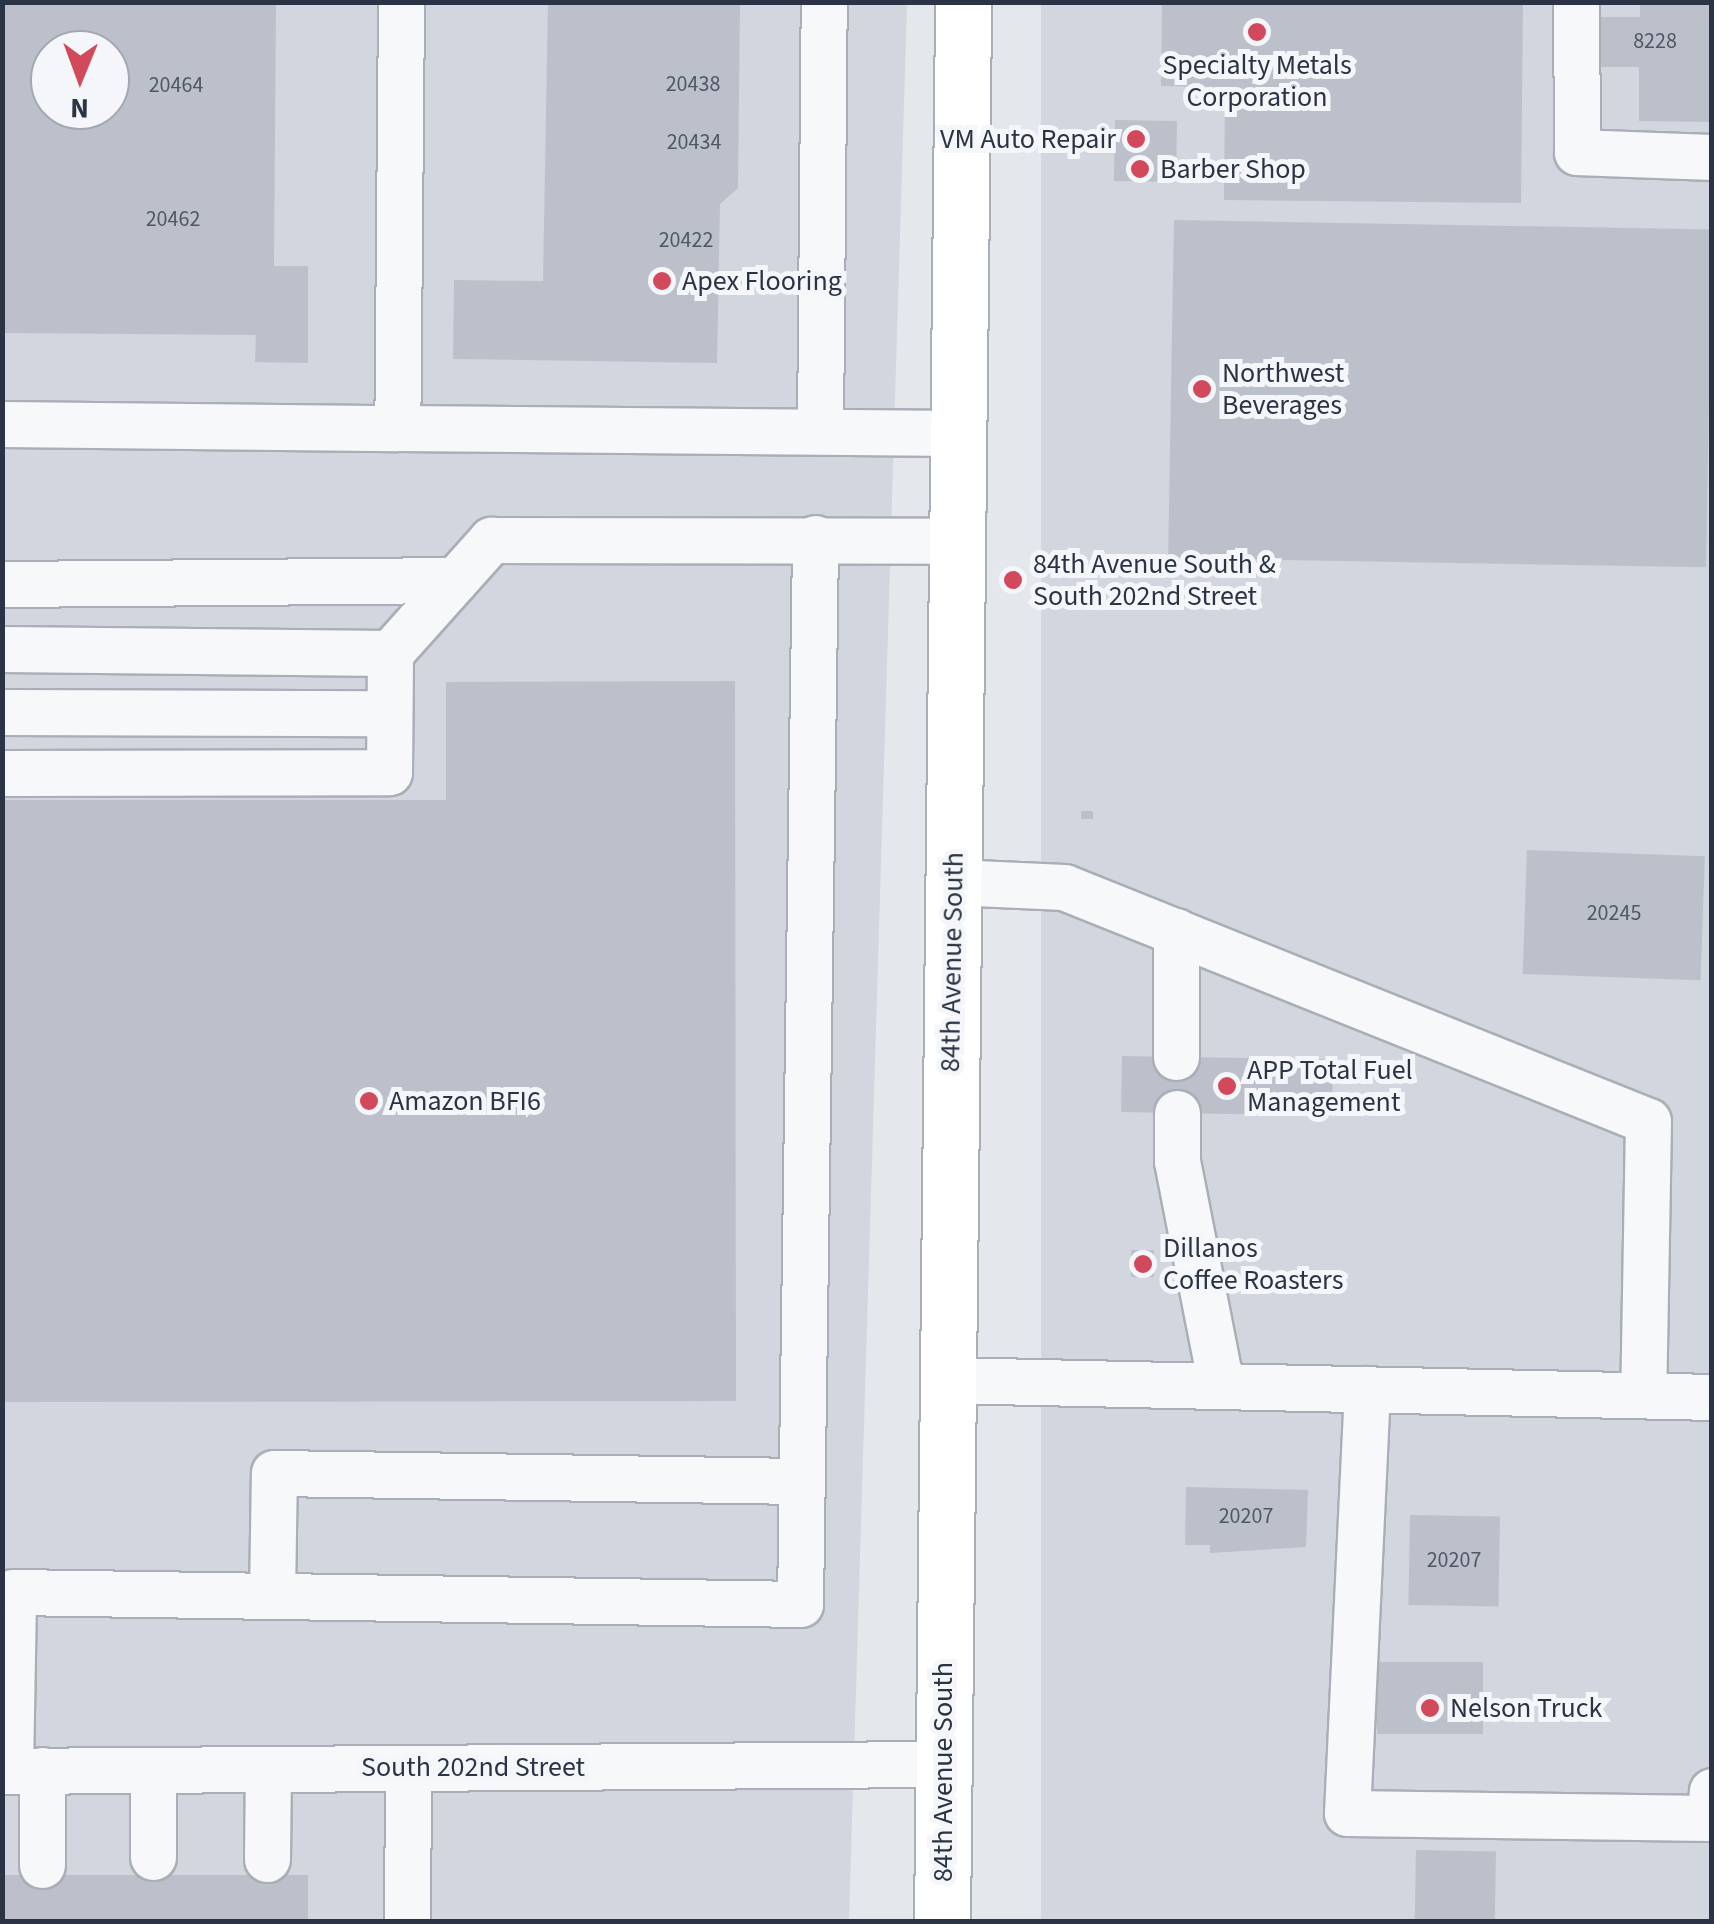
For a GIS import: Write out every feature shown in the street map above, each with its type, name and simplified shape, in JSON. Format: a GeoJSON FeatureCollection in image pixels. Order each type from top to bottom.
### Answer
{"type":"FeatureCollection","features":[{"type":"Feature","properties":{"kind":"main road","name":"84th Avenue South"},"geometry":{"type":"LineString","coordinates":[[942,1922],[963,2]]}},
{"type":"Feature","properties":{"kind":"street"},"geometry":{"type":"LineString","coordinates":[[397,428],[401,2]]}},
{"type":"Feature","properties":{"kind":"street"},"geometry":{"type":"LineString","coordinates":[[820,432],[824,2]]}},
{"type":"Feature","properties":{"kind":"street"},"geometry":{"type":"LineString","coordinates":[[1576,2],[1577,152],[1712,157]]}},
{"type":"Feature","properties":{"kind":"street"},"geometry":{"type":"LineString","coordinates":[[2,424],[958,433]]}},
{"type":"Feature","properties":{"kind":"street"},"geometry":{"type":"LineString","coordinates":[[42,1865],[18,1771],[13,1592],[800,1604],[815,538]]}},
{"type":"Feature","properties":{"kind":"street"},"geometry":{"type":"LineString","coordinates":[[2,773],[389,772],[382,713],[390,653],[491,540],[957,540]]}},
{"type":"Feature","properties":{"kind":"street"},"geometry":{"type":"LineString","coordinates":[[2,584],[455,580]]}},
{"type":"Feature","properties":{"kind":"street"},"geometry":{"type":"LineString","coordinates":[[2,649],[390,653]]}},
{"type":"Feature","properties":{"kind":"street"},"geometry":{"type":"LineString","coordinates":[[2,712],[382,713]]}},
{"type":"Feature","properties":{"kind":"street"},"geometry":{"type":"LineString","coordinates":[[953,882],[1064,886],[1648,1121],[1643,1395]]}},
{"type":"Feature","properties":{"kind":"street"},"geometry":{"type":"LineString","coordinates":[[1176,931],[1176,1057]]}},
{"type":"Feature","properties":{"kind":"street"},"geometry":{"type":"LineString","coordinates":[[1177,1113],[1177,1161],[1221,1386]]}},
{"type":"Feature","properties":{"kind":"street"},"geometry":{"type":"LineString","coordinates":[[947,1380],[1712,1397]]}},
{"type":"Feature","properties":{"kind":"street"},"geometry":{"type":"LineString","coordinates":[[1366,1389],[1346,1813],[1710,1818],[1712,1792]]}},
{"type":"Feature","properties":{"kind":"street"},"geometry":{"type":"LineString","coordinates":[[272,1596],[274,1474],[802,1482]]}},
{"type":"Feature","properties":{"kind":"street","name":"South 202nd Street"},"geometry":{"type":"LineString","coordinates":[[18,1771],[943,1764]]}},
{"type":"Feature","properties":{"kind":"street"},"geometry":{"type":"LineString","coordinates":[[267,1859],[268,1768]]}},
{"type":"Feature","properties":{"kind":"street"},"geometry":{"type":"LineString","coordinates":[[407,1922],[408,1768]]}},
{"type":"Feature","properties":{"kind":"street"},"geometry":{"type":"LineString","coordinates":[[153,1856],[154,1770]]}},
{"type":"Feature","properties":{"kind":"shaded area"},"geometry":{"type":"Polygon","coordinates":[[[3,3],[907,3],[849,1921],[3,1922],[3,3]]]}},
{"type":"Feature","properties":{"kind":"shaded area"},"geometry":{"type":"Polygon","coordinates":[[[1041,3],[1711,3],[1711,1922],[1041,1922],[1041,3]]]}},
{"type":"Feature","properties":{"kind":"building"},"geometry":{"type":"Polygon","coordinates":[[[2,2],[276,2],[274,266],[308,266],[308,363],[255,362],[256,335],[2,333],[2,2]]]}},
{"type":"Feature","properties":{"kind":"building"},"geometry":{"type":"Polygon","coordinates":[[[548,2],[740,2],[738,188],[720,204],[717,363],[453,359],[454,280],[543,281],[548,2]]]}},
{"type":"Feature","properties":{"kind":"building"},"geometry":{"type":"Polygon","coordinates":[[[1162,2],[1523,2],[1521,203],[1224,200],[1225,87],[1161,86],[1162,2]]]}},
{"type":"Feature","properties":{"kind":"building"},"geometry":{"type":"Polygon","coordinates":[[[1640,2],[1712,2],[1712,122],[1639,121],[1639,67],[1599,67],[1600,17],[1640,17],[1640,2]]]}},
{"type":"Feature","properties":{"kind":"building"},"geometry":{"type":"Polygon","coordinates":[[[1115,120],[1177,121],[1176,182],[1114,181],[1115,120]]]}},
{"type":"Feature","properties":{"kind":"building"},"geometry":{"type":"Polygon","coordinates":[[[1174,220],[1712,229],[1706,567],[1168,558],[1174,220]]]}},
{"type":"Feature","properties":{"kind":"building","name":"Amazon BFI6"},"geometry":{"type":"Polygon","coordinates":[[[735,681],[736,1401],[2,1402],[2,800],[446,800],[446,682],[735,681]]]}},
{"type":"Feature","properties":{"kind":"building"},"geometry":{"type":"Polygon","coordinates":[[[1081,811],[1093,811],[1093,819],[1081,819],[1081,811]]]}},
{"type":"Feature","properties":{"kind":"building"},"geometry":{"type":"Polygon","coordinates":[[[1527,850],[1705,856],[1701,980],[1523,974],[1527,850]]]}},
{"type":"Feature","properties":{"kind":"building","name":"APP Total Fuel Management"},"geometry":{"type":"Polygon","coordinates":[[[1122,1056],[1333,1060],[1332,1116],[1121,1112],[1122,1056]]]}},
{"type":"Feature","properties":{"kind":"building","name":"Dillanos Coffee Roasters"},"geometry":{"type":"Polygon","coordinates":[[[1131,1250],[1154,1250],[1154,1277],[1131,1277],[1131,1250]]]}},
{"type":"Feature","properties":{"kind":"building"},"geometry":{"type":"Polygon","coordinates":[[[1186,1487],[1308,1490],[1306,1547],[1210,1553],[1210,1545],[1185,1545],[1186,1487]]]}},
{"type":"Feature","properties":{"kind":"building"},"geometry":{"type":"Polygon","coordinates":[[[1410,1515],[1500,1517],[1498,1607],[1408,1605],[1410,1515]]]}},
{"type":"Feature","properties":{"kind":"building"},"geometry":{"type":"Polygon","coordinates":[[[1377,1662],[1483,1662],[1483,1734],[1377,1734],[1377,1662]]]}},
{"type":"Feature","properties":{"kind":"building"},"geometry":{"type":"Polygon","coordinates":[[[1416,1850],[1496,1851],[1495,1922],[1415,1922],[1416,1850]]]}},
{"type":"Feature","properties":{"kind":"building"},"geometry":{"type":"Polygon","coordinates":[[[2,1875],[308,1875],[308,1922],[2,1922],[2,1875]]]}},
{"type":"Feature","properties":{"kind":"place","name":"Specialty Metals Corporation"},"geometry":{"type":"Point","coordinates":[1257,32]}},
{"type":"Feature","properties":{"kind":"place","name":"VM Auto Repair"},"geometry":{"type":"Point","coordinates":[1136,139]}},
{"type":"Feature","properties":{"kind":"place","name":"Barber Shop"},"geometry":{"type":"Point","coordinates":[1140,169]}},
{"type":"Feature","properties":{"kind":"place","name":"Apex Flooring"},"geometry":{"type":"Point","coordinates":[662,281]}},
{"type":"Feature","properties":{"kind":"place","name":"Northwest Beverages"},"geometry":{"type":"Point","coordinates":[1202,389]}},
{"type":"Feature","properties":{"kind":"place","name":"84th Avenue South & South 202nd Street"},"geometry":{"type":"Point","coordinates":[1013,580]}},
{"type":"Feature","properties":{"kind":"place","name":"APP Total Fuel Management"},"geometry":{"type":"Point","coordinates":[1227,1086]}},
{"type":"Feature","properties":{"kind":"place","name":"Amazon BFI6"},"geometry":{"type":"Point","coordinates":[369,1101]}},
{"type":"Feature","properties":{"kind":"place","name":"Dillanos Coffee Roasters"},"geometry":{"type":"Point","coordinates":[1143,1264]}},
{"type":"Feature","properties":{"kind":"place","name":"Nelson Truck"},"geometry":{"type":"Point","coordinates":[1430,1708]}}]}
